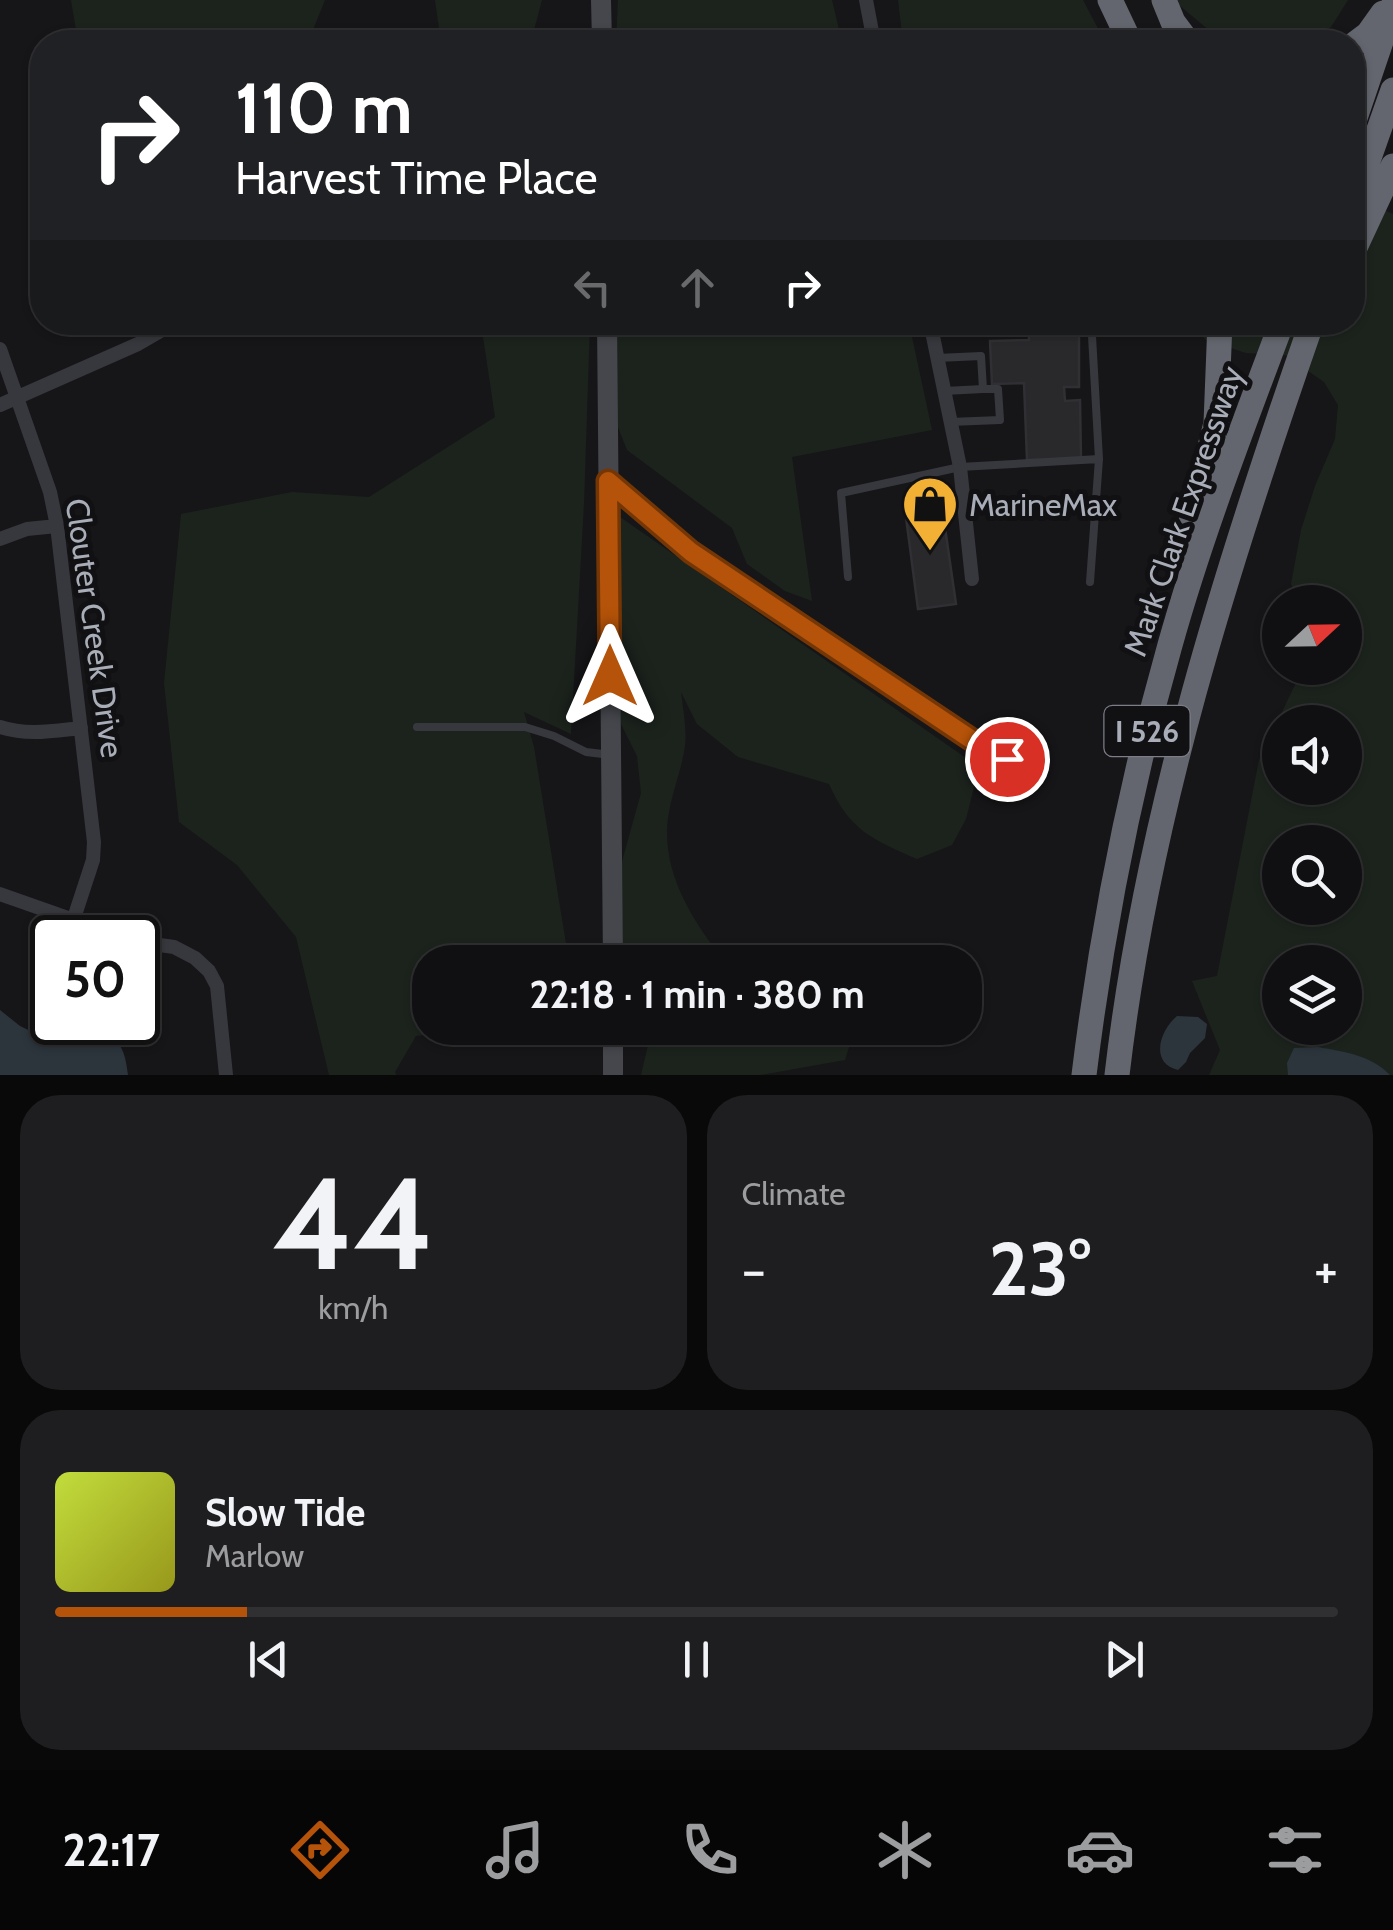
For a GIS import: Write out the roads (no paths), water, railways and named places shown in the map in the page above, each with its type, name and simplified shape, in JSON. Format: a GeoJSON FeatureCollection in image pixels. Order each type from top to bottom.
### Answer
{"type":"FeatureCollection","features":[{"type":"Feature","properties":{"kind":"highway"},"geometry":{"type":"LineString","coordinates":[[1110,0],[1124,30]]}},
{"type":"Feature","properties":{"kind":"highway"},"geometry":{"type":"LineString","coordinates":[[1164,0],[1179,30]]}},
{"type":"Feature","properties":{"kind":"highway"},"geometry":{"type":"LineString","coordinates":[[1365,36],[1392,3]]}},
{"type":"Feature","properties":{"kind":"highway"},"geometry":{"type":"LineString","coordinates":[[1365,87],[1392,3]]}},
{"type":"Feature","properties":{"kind":"highway"},"geometry":{"type":"LineString","coordinates":[[1372,187],[1393,90]]}},
{"type":"Feature","properties":{"kind":"highway"},"geometry":{"type":"LineString","coordinates":[[1145,738],[1162,634],[1216,423],[1220,335]]}},
{"type":"Feature","properties":{"kind":"highway","name":"Mark Clark Expressway"},"geometry":{"type":"LineString","coordinates":[[1084,1075],[1108,911],[1145,738],[1176,624],[1277,335]]}},
{"type":"Feature","properties":{"kind":"highway","name":"Mark Clark Expressway"},"geometry":{"type":"LineString","coordinates":[[1118,1075],[1142,912],[1173,779],[1224,590],[1307,335]]}},
{"type":"Feature","properties":{"kind":"highway"},"geometry":{"type":"LineString","coordinates":[[1281,411],[1316,335]]}},
{"type":"Feature","properties":{"kind":"main road"},"geometry":{"type":"LineString","coordinates":[[602,0],[602,30]]}},
{"type":"Feature","properties":{"kind":"main road"},"geometry":{"type":"LineString","coordinates":[[607,335],[612,945]]}},
{"type":"Feature","properties":{"kind":"main road"},"geometry":{"type":"LineString","coordinates":[[613,1045],[614,1075]]}},
{"type":"Feature","properties":{"kind":"street"},"geometry":{"type":"LineString","coordinates":[[866,0],[872,30]]}},
{"type":"Feature","properties":{"kind":"street"},"geometry":{"type":"LineString","coordinates":[[0,405],[154,335]]}},
{"type":"Feature","properties":{"kind":"street"},"geometry":{"type":"LineString","coordinates":[[933,335],[960,467],[972,579]]}},
{"type":"Feature","properties":{"kind":"street","name":"Clouter Creek Drive"},"geometry":{"type":"LineString","coordinates":[[0,349],[50,492],[57,526],[94,842],[93,860],[75,915]]}},
{"type":"Feature","properties":{"kind":"street"},"geometry":{"type":"LineString","coordinates":[[0,539],[57,526]]}},
{"type":"Feature","properties":{"kind":"street"},"geometry":{"type":"LineString","coordinates":[[0,727],[36,733],[81,728]]}},
{"type":"Feature","properties":{"kind":"street"},"geometry":{"type":"LineString","coordinates":[[0,894],[65,915]]}},
{"type":"Feature","properties":{"kind":"street"},"geometry":{"type":"LineString","coordinates":[[160,946],[196,958],[217,986],[226,1075]]}},
{"type":"Feature","properties":{"kind":"lane"},"geometry":{"type":"LineString","coordinates":[[1090,582],[1099,459],[1092,336]]}},
{"type":"Feature","properties":{"kind":"lane"},"geometry":{"type":"LineString","coordinates":[[937,358],[981,356],[983,389]]}},
{"type":"Feature","properties":{"kind":"lane"},"geometry":{"type":"LineString","coordinates":[[944,390],[998,389],[1000,420],[950,422]]}},
{"type":"Feature","properties":{"kind":"lane"},"geometry":{"type":"LineString","coordinates":[[848,578],[841,492],[960,467],[1099,459]]}},
{"type":"Feature","properties":{"kind":"lane"},"geometry":{"type":"LineString","coordinates":[[608,481],[691,552],[990,752],[1007,759]]}},
{"type":"Feature","properties":{"kind":"lane"},"geometry":{"type":"LineString","coordinates":[[417,726],[525,727],[586,752],[610,755]]}},
{"type":"Feature","properties":{"kind":"place","name":"MarineMax"},"geometry":{"type":"Point","coordinates":[930,553]}}]}
